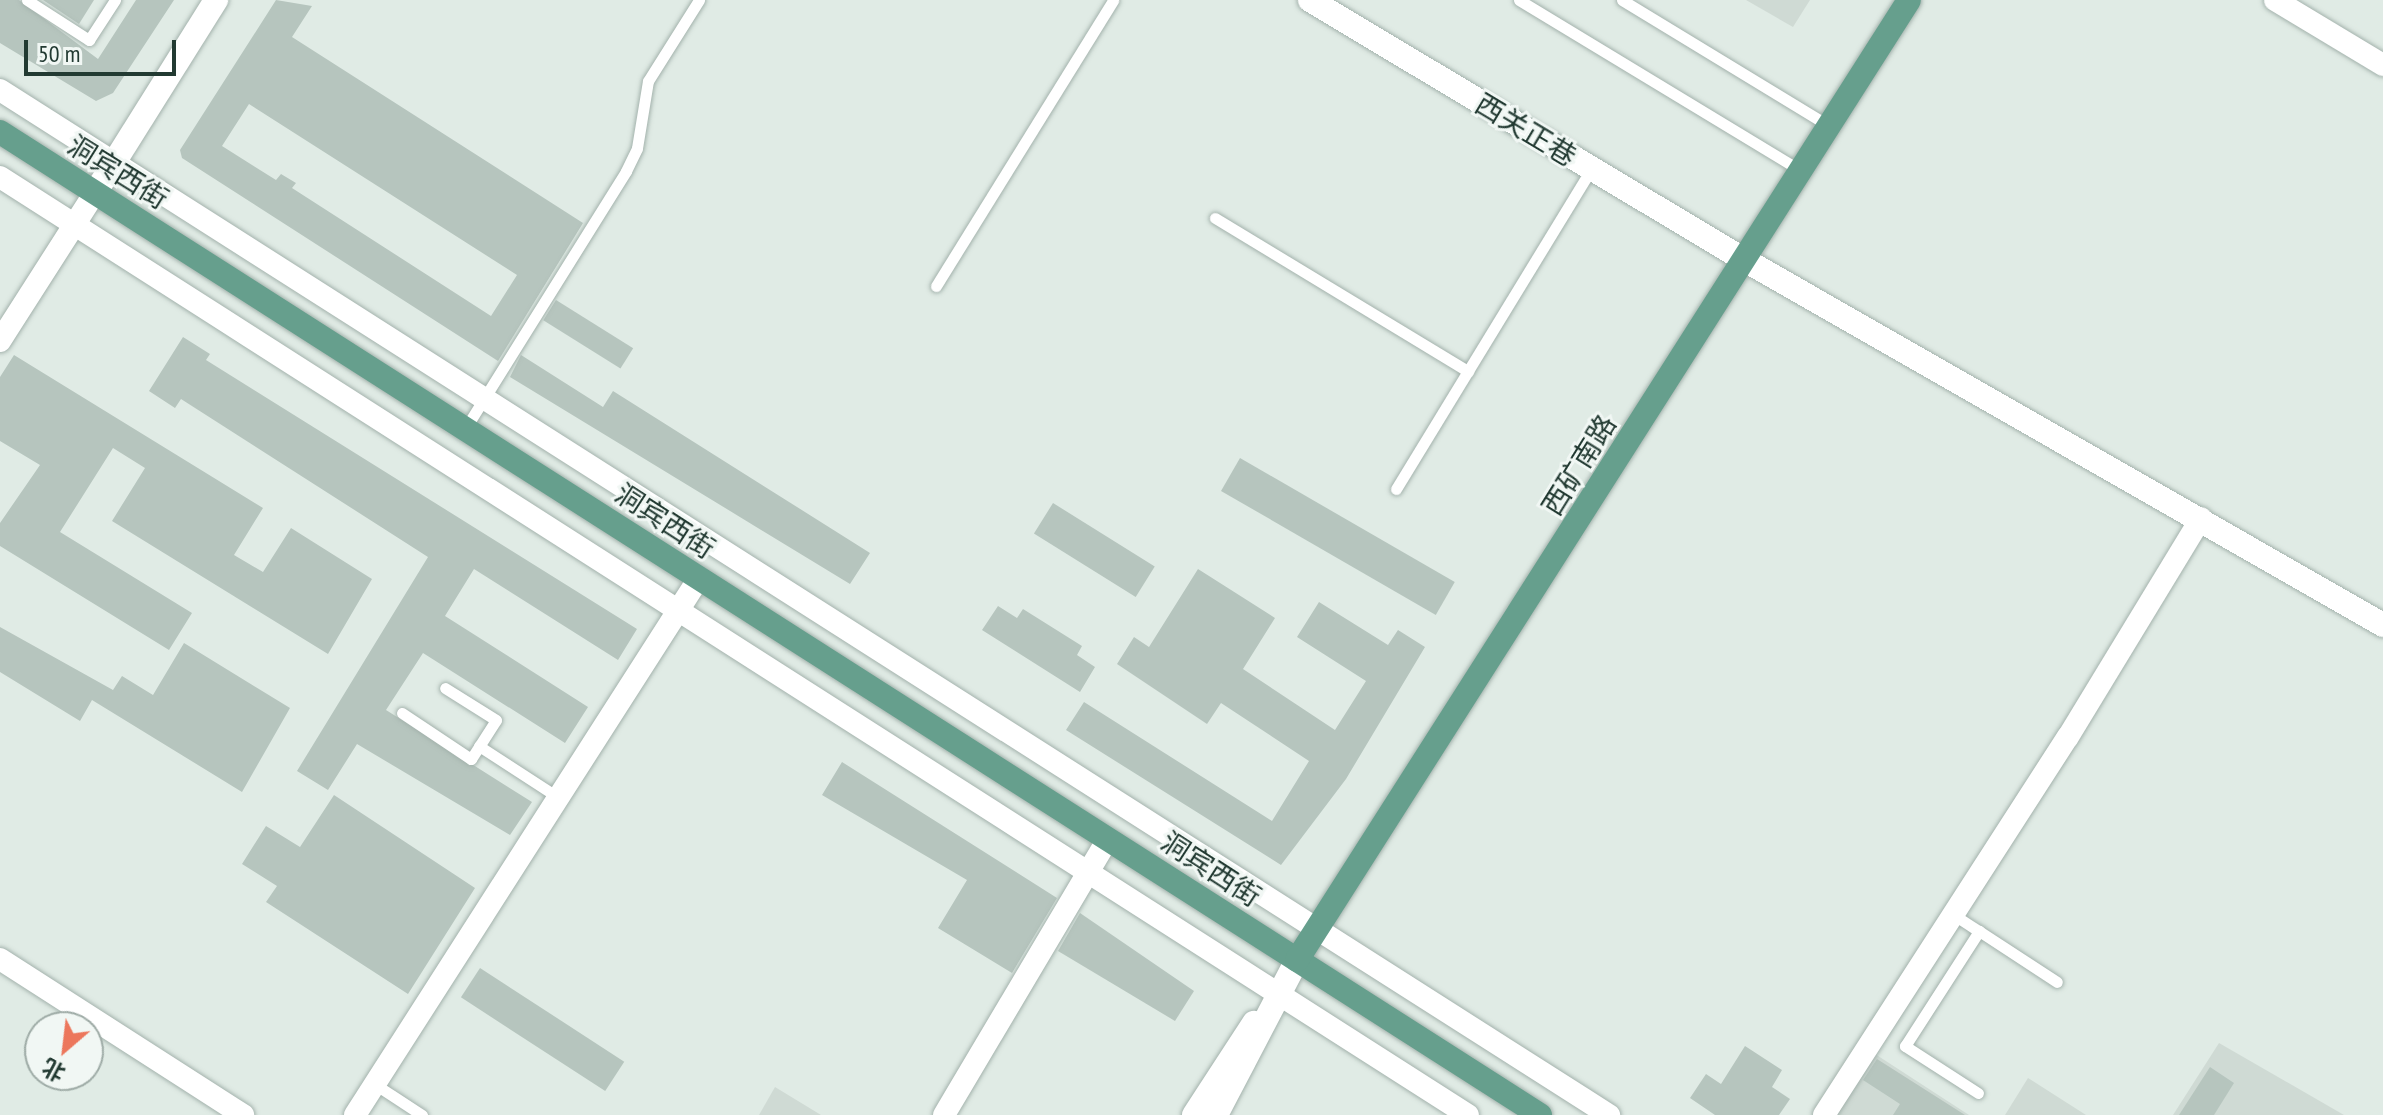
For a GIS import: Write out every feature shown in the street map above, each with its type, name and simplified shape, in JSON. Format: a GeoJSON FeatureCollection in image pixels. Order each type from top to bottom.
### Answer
{"type":"FeatureCollection","features":[{"type":"Feature","properties":{"kind":"main road","name":"西矿南路"},"geometry":{"type":"LineString","coordinates":[[1297,960],[1909,0]]}},
{"type":"Feature","properties":{"kind":"main road","name":"洞宾西街"},"geometry":{"type":"LineString","coordinates":[[0,132],[97,190],[465,429],[1540,1115]]}},
{"type":"Feature","properties":{"kind":"street"},"geometry":{"type":"LineString","coordinates":[[0,341],[216,0]]}},
{"type":"Feature","properties":{"kind":"street","name":"西关正巷"},"geometry":{"type":"LineString","coordinates":[[1310,0],[1743,259],[2201,518],[2383,625]]}},
{"type":"Feature","properties":{"kind":"street"},"geometry":{"type":"LineString","coordinates":[[2275,0],[2383,65]]}},
{"type":"Feature","properties":{"kind":"street"},"geometry":{"type":"LineString","coordinates":[[0,90],[1609,1115]]}},
{"type":"Feature","properties":{"kind":"street"},"geometry":{"type":"LineString","coordinates":[[0,177],[1468,1115]]}},
{"type":"Feature","properties":{"kind":"street"},"geometry":{"type":"LineString","coordinates":[[1824,1115],[1954,915],[2201,518]]}},
{"type":"Feature","properties":{"kind":"street"},"geometry":{"type":"LineString","coordinates":[[355,1115],[699,578]]}},
{"type":"Feature","properties":{"kind":"street"},"geometry":{"type":"LineString","coordinates":[[944,1115],[1108,839]]}},
{"type":"Feature","properties":{"kind":"street"},"geometry":{"type":"LineString","coordinates":[[0,959],[243,1115]]}},
{"type":"Feature","properties":{"kind":"street"},"geometry":{"type":"LineString","coordinates":[[1216,1115],[1297,960]]}},
{"type":"Feature","properties":{"kind":"street"},"geometry":{"type":"LineString","coordinates":[[1194,1115],[1231,1052],[1278,993]]}},
{"type":"Feature","properties":{"kind":"lane"},"geometry":{"type":"LineString","coordinates":[[27,0],[89,40],[115,0]]}},
{"type":"Feature","properties":{"kind":"lane"},"geometry":{"type":"LineString","coordinates":[[465,429],[626,171],[637,148],[648,81],[699,0]]}},
{"type":"Feature","properties":{"kind":"lane"},"geometry":{"type":"LineString","coordinates":[[936,286],[1113,0]]}},
{"type":"Feature","properties":{"kind":"lane"},"geometry":{"type":"LineString","coordinates":[[1519,0],[1801,171]]}},
{"type":"Feature","properties":{"kind":"lane"},"geometry":{"type":"LineString","coordinates":[[1622,0],[1830,126]]}},
{"type":"Feature","properties":{"kind":"lane"},"geometry":{"type":"LineString","coordinates":[[1396,489],[1592,169]]}},
{"type":"Feature","properties":{"kind":"lane"},"geometry":{"type":"LineString","coordinates":[[1215,218],[1468,371]]}},
{"type":"Feature","properties":{"kind":"lane"},"geometry":{"type":"LineString","coordinates":[[402,713],[471,759],[496,720],[445,688]]}},
{"type":"Feature","properties":{"kind":"lane"},"geometry":{"type":"LineString","coordinates":[[479,746],[560,799]]}},
{"type":"Feature","properties":{"kind":"lane"},"geometry":{"type":"LineString","coordinates":[[1954,915],[2057,982]]}},
{"type":"Feature","properties":{"kind":"lane"},"geometry":{"type":"LineString","coordinates":[[1978,1093],[1905,1046],[1979,931]]}},
{"type":"Feature","properties":{"kind":"lane"},"geometry":{"type":"LineString","coordinates":[[376,1085],[422,1115]]}},
{"type":"Feature","properties":{"kind":"shaded area"},"geometry":{"type":"Polygon","coordinates":[[[1746,0],[1810,0],[1793,27],[1746,0]]]}},
{"type":"Feature","properties":{"kind":"shaded area"},"geometry":{"type":"Polygon","coordinates":[[[2219,1043],[2344,1115],[2173,1115],[2219,1043]]]}},
{"type":"Feature","properties":{"kind":"shaded area"},"geometry":{"type":"Polygon","coordinates":[[[1872,1052],[1969,1115],[1831,1115],[1872,1052]]]}},
{"type":"Feature","properties":{"kind":"shaded area"},"geometry":{"type":"Polygon","coordinates":[[[2028,1078],[2086,1115],[2005,1115],[2028,1078]]]}},
{"type":"Feature","properties":{"kind":"shaded area"},"geometry":{"type":"Polygon","coordinates":[[[775,1087],[821,1115],[759,1115],[775,1087]]]}},
{"type":"Feature","properties":{"kind":"building"},"geometry":{"type":"Polygon","coordinates":[[[0,0],[19,0],[98,59],[136,0],[174,0],[113,93],[96,101],[0,43],[0,0]]]}},
{"type":"Feature","properties":{"kind":"building"},"geometry":{"type":"Polygon","coordinates":[[[43,0],[94,0],[79,24],[43,0]]]}},
{"type":"Feature","properties":{"kind":"building"},"geometry":{"type":"Polygon","coordinates":[[[276,0],[312,6],[292,37],[583,223],[498,361],[182,158],[180,150],[276,0]],[[249,104],[222,146],[276,180],[281,174],[296,183],[292,188],[491,316],[517,275],[249,104]]]}},
{"type":"Feature","properties":{"kind":"building"},"geometry":{"type":"Polygon","coordinates":[[[556,300],[633,348],[620,369],[543,320],[556,300]]]}},
{"type":"Feature","properties":{"kind":"building"},"geometry":{"type":"Polygon","coordinates":[[[183,337],[210,354],[206,360],[637,629],[618,660],[474,569],[445,616],[588,707],[565,743],[423,653],[386,710],[532,802],[510,835],[357,744],[328,790],[297,771],[428,557],[181,399],[175,408],[149,391],[183,337]]]}},
{"type":"Feature","properties":{"kind":"building"},"geometry":{"type":"Polygon","coordinates":[[[14,355],[263,508],[234,555],[263,572],[291,528],[372,579],[328,654],[112,521],[145,468],[113,448],[60,532],[192,613],[169,650],[0,546],[0,523],[40,465],[0,441],[0,377],[14,355]]]}},
{"type":"Feature","properties":{"kind":"building"},"geometry":{"type":"Polygon","coordinates":[[[521,355],[603,407],[613,391],[870,553],[850,584],[510,377],[521,355]]]}},
{"type":"Feature","properties":{"kind":"building"},"geometry":{"type":"Polygon","coordinates":[[[1240,458],[1455,582],[1436,615],[1221,491],[1240,458]]]}},
{"type":"Feature","properties":{"kind":"building"},"geometry":{"type":"Polygon","coordinates":[[[1053,503],[1155,567],[1136,597],[1034,534],[1053,503]]]}},
{"type":"Feature","properties":{"kind":"building"},"geometry":{"type":"Polygon","coordinates":[[[1198,569],[1275,618],[1243,669],[1335,730],[1366,681],[1297,637],[1319,602],[1388,645],[1398,630],[1425,647],[1346,779],[1281,865],[1066,730],[1084,702],[1272,821],[1309,761],[1221,703],[1207,724],[1117,664],[1134,637],[1149,647],[1198,569]]]}},
{"type":"Feature","properties":{"kind":"building"},"geometry":{"type":"Polygon","coordinates":[[[998,606],[1017,618],[1023,609],[1082,646],[1077,655],[1095,667],[1080,692],[982,630],[998,606]]]}},
{"type":"Feature","properties":{"kind":"building"},"geometry":{"type":"Polygon","coordinates":[[[0,627],[113,690],[122,676],[153,695],[184,643],[290,708],[242,792],[92,700],[80,721],[0,672],[0,627]]]}},
{"type":"Feature","properties":{"kind":"building"},"geometry":{"type":"Polygon","coordinates":[[[842,762],[1057,898],[1012,973],[938,928],[967,880],[822,795],[842,762]]]}},
{"type":"Feature","properties":{"kind":"building"},"geometry":{"type":"Polygon","coordinates":[[[334,795],[475,888],[408,994],[266,902],[277,886],[242,864],[266,826],[300,847],[334,795]]]}},
{"type":"Feature","properties":{"kind":"building"},"geometry":{"type":"Polygon","coordinates":[[[1080,913],[1194,991],[1175,1021],[1058,951],[1080,913]]]}},
{"type":"Feature","properties":{"kind":"building"},"geometry":{"type":"Polygon","coordinates":[[[480,968],[624,1062],[605,1091],[461,997],[480,968]]]}},
{"type":"Feature","properties":{"kind":"building"},"geometry":{"type":"Polygon","coordinates":[[[1745,1046],[1782,1070],[1772,1087],[1790,1099],[1779,1115],[1715,1115],[1690,1098],[1706,1074],[1721,1084],[1745,1046]]]}},
{"type":"Feature","properties":{"kind":"building"},"geometry":{"type":"Polygon","coordinates":[[[1877,1059],[1965,1115],[1893,1115],[1900,1104],[1863,1080],[1877,1059]]]}},
{"type":"Feature","properties":{"kind":"building"},"geometry":{"type":"Polygon","coordinates":[[[2210,1067],[2234,1083],[2214,1115],[2179,1115],[2210,1067]]]}}]}
